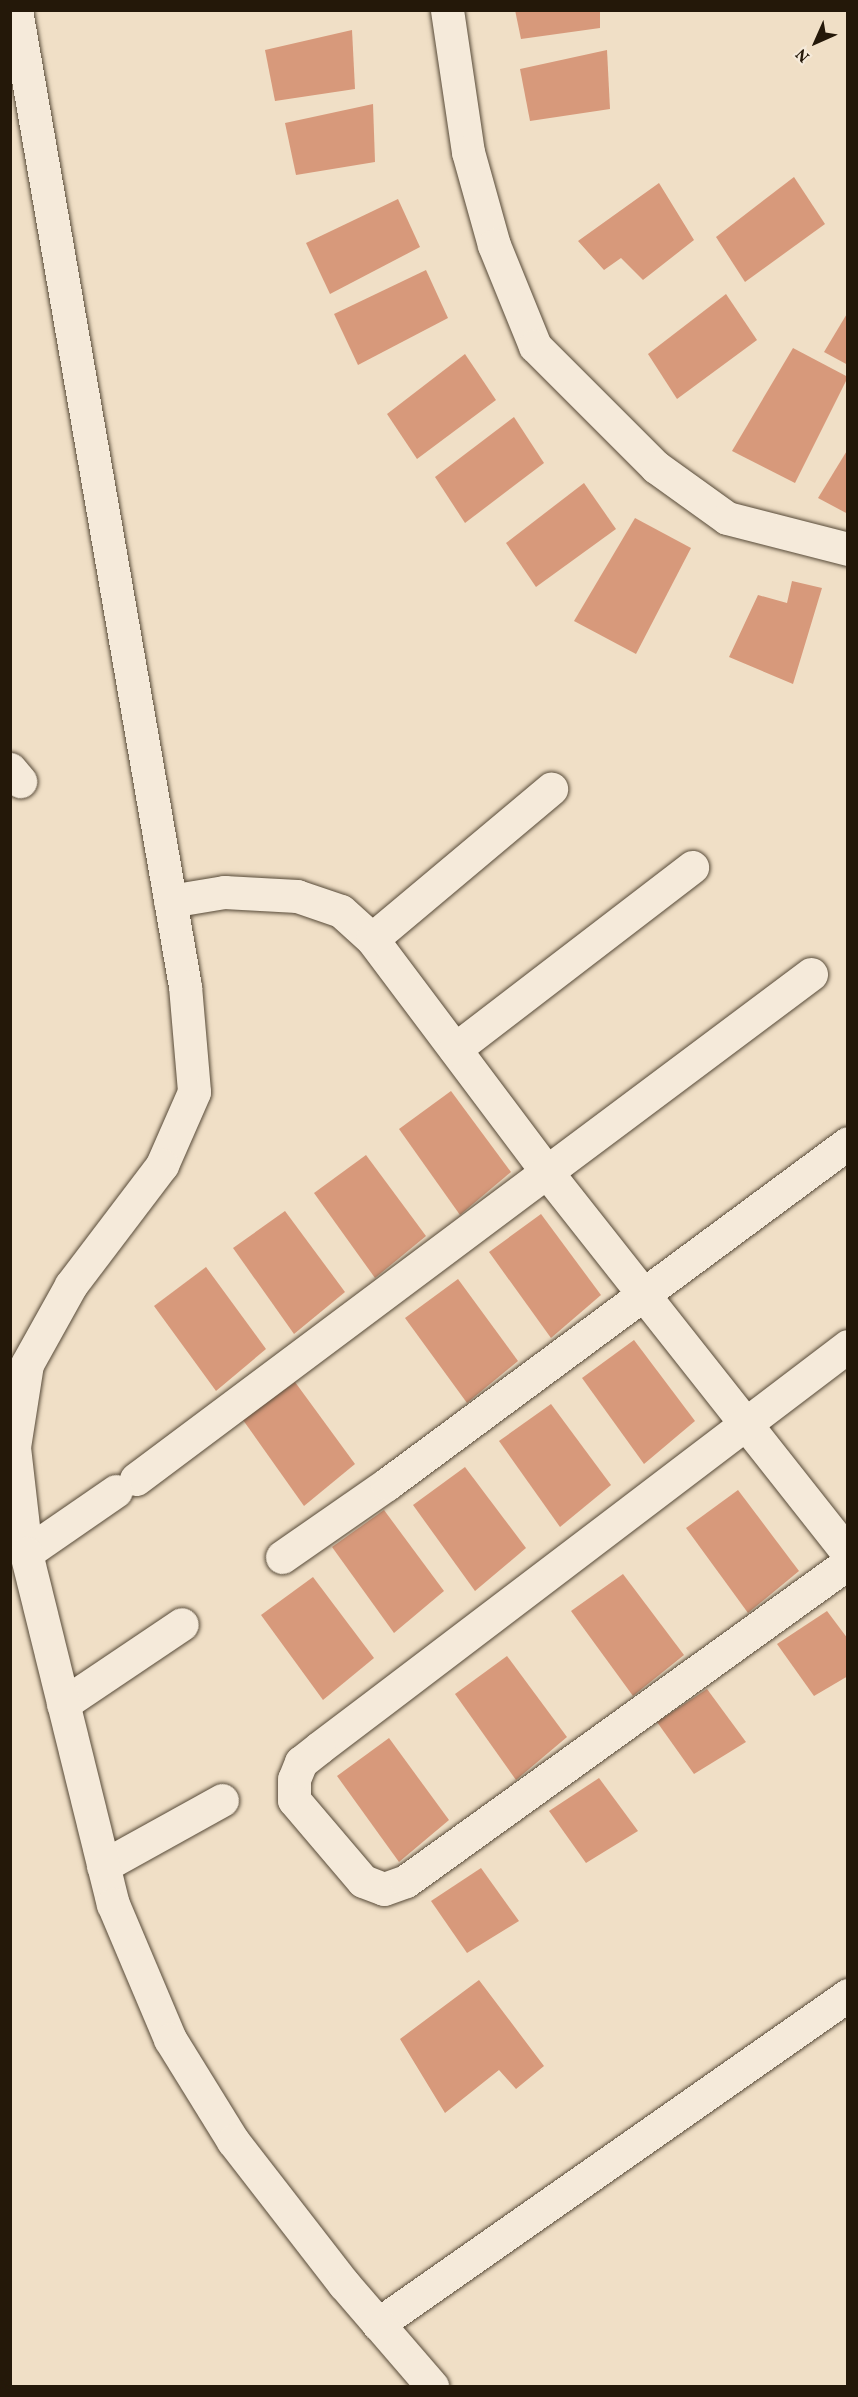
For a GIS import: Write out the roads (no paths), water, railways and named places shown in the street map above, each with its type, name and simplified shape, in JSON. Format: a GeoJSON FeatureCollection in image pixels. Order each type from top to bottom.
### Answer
{"type":"FeatureCollection","features":[{"type":"Feature","properties":{"kind":"street"},"geometry":{"type":"LineString","coordinates":[[16,10],[185,986],[194,1092],[162,1165],[71,1285],[27,1364],[14,1447],[26,1553],[113,1904],[170,2039],[233,2141],[378,2324],[432,2386]]}},
{"type":"Feature","properties":{"kind":"street"},"geometry":{"type":"LineString","coordinates":[[447,10],[468,152],[495,245],[535,346],[656,467],[727,518],[848,549]]}},
{"type":"Feature","properties":{"kind":"street"},"geometry":{"type":"LineString","coordinates":[[372,939],[551,789]]}},
{"type":"Feature","properties":{"kind":"street"},"geometry":{"type":"LineString","coordinates":[[455,1049],[692,867]]}},
{"type":"Feature","properties":{"kind":"street"},"geometry":{"type":"LineString","coordinates":[[170,901],[224,892],[297,896],[341,911],[372,939],[546,1171],[848,1554]]}},
{"type":"Feature","properties":{"kind":"street"},"geometry":{"type":"LineString","coordinates":[[26,1553],[127,1485],[811,974]]}},
{"type":"Feature","properties":{"kind":"street"},"geometry":{"type":"LineString","coordinates":[[282,1557],[387,1484],[642,1293],[848,1143]]}},
{"type":"Feature","properties":{"kind":"street"},"geometry":{"type":"LineString","coordinates":[[848,1346],[301,1762],[294,1779],[294,1800],[363,1881],[384,1890],[406,1881],[848,1563]]}},
{"type":"Feature","properties":{"kind":"street"},"geometry":{"type":"LineString","coordinates":[[63,1704],[182,1624]]}},
{"type":"Feature","properties":{"kind":"street"},"geometry":{"type":"LineString","coordinates":[[103,1866],[222,1800]]}},
{"type":"Feature","properties":{"kind":"street"},"geometry":{"type":"LineString","coordinates":[[378,2324],[846,1998]]}}]}
